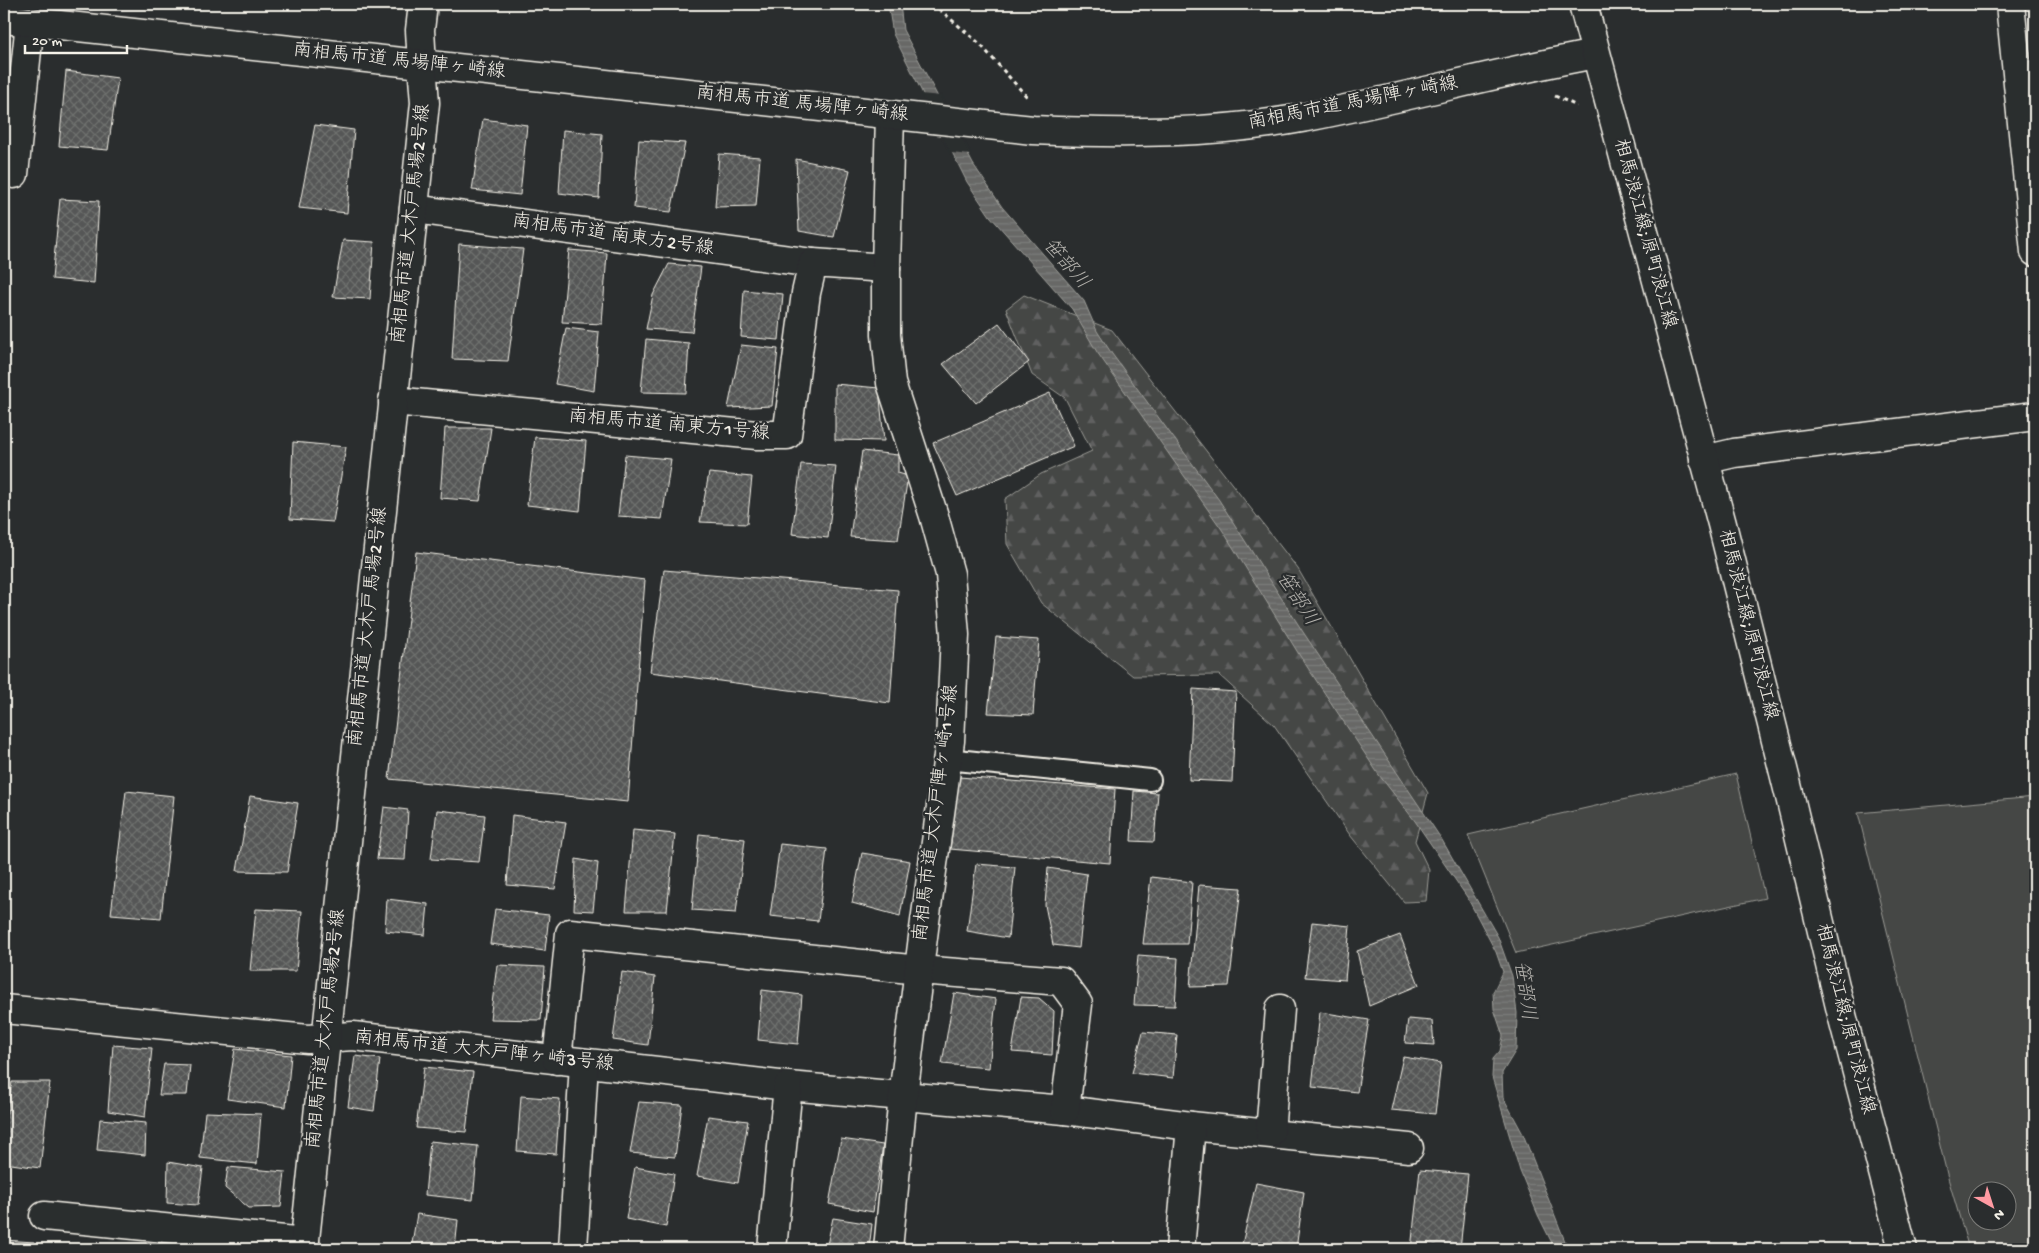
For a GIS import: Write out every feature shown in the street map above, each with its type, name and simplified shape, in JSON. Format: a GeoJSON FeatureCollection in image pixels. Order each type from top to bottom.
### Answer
{"type":"FeatureCollection","features":[{"type":"Feature","properties":{"kind":"street","name":"南相馬市道 大木戸馬場2号線"},"geometry":{"type":"LineString","coordinates":[[304,1246],[425,103],[420,30],[423,4]]}},
{"type":"Feature","properties":{"kind":"street","name":"相馬浪江線;原町浪江線"},"geometry":{"type":"LineString","coordinates":[[1583,4],[1750,637],[1841,1011],[1903,1249]]}},
{"type":"Feature","properties":{"kind":"street"},"geometry":{"type":"LineString","coordinates":[[2010,4],[2035,252]]}},
{"type":"Feature","properties":{"kind":"street","name":"南相馬市道 馬場陣ヶ崎線"},"geometry":{"type":"LineString","coordinates":[[17,21],[903,116],[1041,130],[1102,133],[1173,131],[1240,126],[1306,117],[1541,64],[1595,54]]}},
{"type":"Feature","properties":{"kind":"street"},"geometry":{"type":"LineString","coordinates":[[14,174],[17,21]]}},
{"type":"Feature","properties":{"kind":"street","name":"南相馬市道 大木戸陣ヶ崎1号線"},"geometry":{"type":"LineString","coordinates":[[888,1249],[919,970],[947,759],[954,678],[955,635],[950,574],[934,516],[891,383],[886,336],[886,268],[903,116]]}},
{"type":"Feature","properties":{"kind":"street","name":"南相馬市道 南東方2号線"},"geometry":{"type":"LineString","coordinates":[[414,209],[813,263]]}},
{"type":"Feature","properties":{"kind":"street"},"geometry":{"type":"LineString","coordinates":[[813,263],[886,268]]}},
{"type":"Feature","properties":{"kind":"street","name":"南相馬市道 南東方1号線"},"geometry":{"type":"LineString","coordinates":[[393,402],[757,435],[788,435],[806,293],[813,263]]}},
{"type":"Feature","properties":{"kind":"street"},"geometry":{"type":"LineString","coordinates":[[1704,460],[1734,453],[2035,416]]}},
{"type":"Feature","properties":{"kind":"street"},"geometry":{"type":"LineString","coordinates":[[557,1060],[570,933],[919,970],[1061,981],[1078,1004],[1065,1110]]}},
{"type":"Feature","properties":{"kind":"street","name":"南相馬市道 大木戸陣ヶ崎3号線"},"geometry":{"type":"LineString","coordinates":[[4,1009],[298,1038],[353,1036],[788,1086],[1065,1110],[1191,1126],[1409,1148]]}},
{"type":"Feature","properties":{"kind":"street"},"geometry":{"type":"LineString","coordinates":[[1270,1133],[1280,1009]]}},
{"type":"Feature","properties":{"kind":"street"},"geometry":{"type":"LineString","coordinates":[[573,1249],[584,1063]]}},
{"type":"Feature","properties":{"kind":"street"},"geometry":{"type":"LineString","coordinates":[[772,1249],[788,1086]]}},
{"type":"Feature","properties":{"kind":"street"},"geometry":{"type":"LineString","coordinates":[[1180,1249],[1191,1126]]}},
{"type":"Feature","properties":{"kind":"street"},"geometry":{"type":"LineString","coordinates":[[44,1216],[304,1246]]}},
{"type":"Feature","properties":{"kind":"lane"},"geometry":{"type":"LineString","coordinates":[[947,759],[1150,780]]}},
{"type":"Feature","properties":{"kind":"path"},"geometry":{"type":"LineString","coordinates":[[933,4],[979,43],[1032,104],[1041,130]]}},
{"type":"Feature","properties":{"kind":"green space"},"geometry":{"type":"Polygon","coordinates":[[[1024,295],[1112,330],[1298,569],[1428,793],[1415,841],[1429,870],[1426,901],[1404,902],[1350,835],[1274,725],[1219,675],[1133,676],[1041,603],[1007,544],[1005,499],[1041,474],[1092,451],[1065,398],[1032,375],[1006,309],[1024,295]]]}},
{"type":"Feature","properties":{"kind":"green space"},"geometry":{"type":"Polygon","coordinates":[[[1736,774],[1765,898],[1516,953],[1468,835],[1736,774]]]}},
{"type":"Feature","properties":{"kind":"green space"},"geometry":{"type":"Polygon","coordinates":[[[2035,797],[2035,1249],[1969,1249],[1948,1178],[1858,813],[2035,797]]]}},
{"type":"Feature","properties":{"kind":"shaded area"},"geometry":{"type":"Polygon","coordinates":[[[888,4],[900,4],[903,30],[973,164],[1002,207],[1084,301],[1097,331],[1112,354],[1219,500],[1303,632],[1442,840],[1498,937],[1512,976],[1517,1013],[1516,1050],[1502,1073],[1503,1097],[1523,1134],[1568,1249],[1555,1249],[1538,1215],[1520,1171],[1492,1077],[1493,1059],[1500,1051],[1503,1036],[1494,1009],[1493,992],[1503,972],[1496,952],[1467,897],[1415,821],[1379,775],[1300,656],[1223,531],[1097,352],[1072,309],[990,216],[967,182],[893,34],[888,4]]]}},
{"type":"Feature","properties":{"kind":"pier"},"geometry":{"type":"Polygon","coordinates":[[[921,94],[941,96],[971,155],[950,153],[921,94]]]}},
{"type":"Feature","properties":{"kind":"building"},"geometry":{"type":"Polygon","coordinates":[[[66,71],[118,78],[108,150],[59,146],[66,71]]]}},
{"type":"Feature","properties":{"kind":"building"},"geometry":{"type":"Polygon","coordinates":[[[483,119],[527,125],[520,195],[472,190],[483,119]]]}},
{"type":"Feature","properties":{"kind":"building"},"geometry":{"type":"Polygon","coordinates":[[[315,125],[354,130],[347,213],[299,208],[315,125]]]}},
{"type":"Feature","properties":{"kind":"building"},"geometry":{"type":"Polygon","coordinates":[[[563,130],[602,134],[599,198],[559,193],[563,130]]]}},
{"type":"Feature","properties":{"kind":"building"},"geometry":{"type":"Polygon","coordinates":[[[639,140],[685,143],[671,212],[634,208],[639,140]]]}},
{"type":"Feature","properties":{"kind":"building"},"geometry":{"type":"Polygon","coordinates":[[[719,154],[760,157],[756,206],[715,207],[719,154]]]}},
{"type":"Feature","properties":{"kind":"building"},"geometry":{"type":"Polygon","coordinates":[[[796,159],[850,170],[834,237],[799,231],[796,159]]]}},
{"type":"Feature","properties":{"kind":"building"},"geometry":{"type":"Polygon","coordinates":[[[60,199],[99,201],[94,283],[52,279],[60,199]]]}},
{"type":"Feature","properties":{"kind":"building"},"geometry":{"type":"Polygon","coordinates":[[[343,240],[374,242],[370,299],[333,297],[343,240]]]}},
{"type":"Feature","properties":{"kind":"building"},"geometry":{"type":"Polygon","coordinates":[[[459,244],[523,249],[508,361],[452,359],[459,244]]]}},
{"type":"Feature","properties":{"kind":"building"},"geometry":{"type":"Polygon","coordinates":[[[569,250],[607,253],[602,324],[562,322],[569,250]]]}},
{"type":"Feature","properties":{"kind":"building"},"geometry":{"type":"Polygon","coordinates":[[[669,264],[701,267],[692,332],[646,329],[653,295],[669,264]]]}},
{"type":"Feature","properties":{"kind":"building"},"geometry":{"type":"Polygon","coordinates":[[[744,290],[783,294],[779,340],[741,337],[744,290]]]}},
{"type":"Feature","properties":{"kind":"building"},"geometry":{"type":"Polygon","coordinates":[[[999,323],[1029,362],[976,403],[943,364],[999,323]]]}},
{"type":"Feature","properties":{"kind":"building"},"geometry":{"type":"Polygon","coordinates":[[[566,328],[599,332],[594,391],[555,384],[566,328]]]}},
{"type":"Feature","properties":{"kind":"building"},"geometry":{"type":"Polygon","coordinates":[[[646,339],[689,343],[686,393],[641,392],[646,339]]]}},
{"type":"Feature","properties":{"kind":"building"},"geometry":{"type":"Polygon","coordinates":[[[741,345],[778,349],[772,406],[728,408],[741,345]]]}},
{"type":"Feature","properties":{"kind":"building"},"geometry":{"type":"Polygon","coordinates":[[[835,384],[879,388],[884,441],[835,440],[835,384]]]}},
{"type":"Feature","properties":{"kind":"building"},"geometry":{"type":"Polygon","coordinates":[[[1050,393],[1074,446],[957,496],[933,443],[1050,393]]]}},
{"type":"Feature","properties":{"kind":"building"},"geometry":{"type":"Polygon","coordinates":[[[445,428],[491,428],[480,501],[440,498],[445,428]]]}},
{"type":"Feature","properties":{"kind":"building"},"geometry":{"type":"Polygon","coordinates":[[[535,437],[586,441],[580,511],[527,505],[535,437]]]}},
{"type":"Feature","properties":{"kind":"building"},"geometry":{"type":"Polygon","coordinates":[[[293,442],[346,447],[333,522],[290,519],[293,442]]]}},
{"type":"Feature","properties":{"kind":"building"},"geometry":{"type":"Polygon","coordinates":[[[862,451],[898,455],[898,473],[908,476],[898,540],[850,537],[862,451]]]}},
{"type":"Feature","properties":{"kind":"building"},"geometry":{"type":"Polygon","coordinates":[[[625,455],[671,459],[662,519],[618,516],[625,455]]]}},
{"type":"Feature","properties":{"kind":"building"},"geometry":{"type":"Polygon","coordinates":[[[801,464],[836,466],[828,538],[792,534],[801,464]]]}},
{"type":"Feature","properties":{"kind":"building"},"geometry":{"type":"Polygon","coordinates":[[[709,473],[752,477],[747,524],[700,522],[709,473]]]}},
{"type":"Feature","properties":{"kind":"building"},"geometry":{"type":"Polygon","coordinates":[[[416,552],[645,580],[628,802],[389,779],[416,552]]]}},
{"type":"Feature","properties":{"kind":"building"},"geometry":{"type":"Polygon","coordinates":[[[664,570],[898,590],[890,703],[650,672],[664,570]]]}},
{"type":"Feature","properties":{"kind":"building"},"geometry":{"type":"Polygon","coordinates":[[[996,637],[1039,640],[1033,715],[988,713],[996,637]]]}},
{"type":"Feature","properties":{"kind":"building"},"geometry":{"type":"Polygon","coordinates":[[[1193,689],[1236,692],[1232,782],[1189,780],[1193,689]]]}},
{"type":"Feature","properties":{"kind":"building"},"geometry":{"type":"Polygon","coordinates":[[[959,777],[1115,789],[1110,863],[950,849],[959,777]]]}},
{"type":"Feature","properties":{"kind":"building"},"geometry":{"type":"Polygon","coordinates":[[[126,791],[174,796],[161,918],[111,914],[126,791]]]}},
{"type":"Feature","properties":{"kind":"building"},"geometry":{"type":"Polygon","coordinates":[[[1134,791],[1158,793],[1154,842],[1131,841],[1134,791]]]}},
{"type":"Feature","properties":{"kind":"building"},"geometry":{"type":"Polygon","coordinates":[[[250,796],[298,803],[287,872],[237,871],[250,796]]]}},
{"type":"Feature","properties":{"kind":"building"},"geometry":{"type":"Polygon","coordinates":[[[384,807],[408,810],[405,860],[377,859],[384,807]]]}},
{"type":"Feature","properties":{"kind":"building"},"geometry":{"type":"Polygon","coordinates":[[[437,810],[485,815],[479,862],[431,859],[437,810]]]}},
{"type":"Feature","properties":{"kind":"building"},"geometry":{"type":"Polygon","coordinates":[[[512,815],[566,822],[555,889],[507,885],[512,815]]]}},
{"type":"Feature","properties":{"kind":"building"},"geometry":{"type":"Polygon","coordinates":[[[4,816],[10,817],[4,889],[4,816]]]}},
{"type":"Feature","properties":{"kind":"building"},"geometry":{"type":"Polygon","coordinates":[[[633,830],[675,834],[667,911],[626,911],[633,830]]]}},
{"type":"Feature","properties":{"kind":"building"},"geometry":{"type":"Polygon","coordinates":[[[699,834],[745,839],[736,913],[692,910],[699,834]]]}},
{"type":"Feature","properties":{"kind":"building"},"geometry":{"type":"Polygon","coordinates":[[[780,844],[827,849],[818,921],[770,916],[780,844]]]}},
{"type":"Feature","properties":{"kind":"building"},"geometry":{"type":"Polygon","coordinates":[[[862,853],[910,861],[900,916],[852,903],[862,853]]]}},
{"type":"Feature","properties":{"kind":"building"},"geometry":{"type":"Polygon","coordinates":[[[576,859],[598,863],[593,911],[574,910],[576,859]]]}},
{"type":"Feature","properties":{"kind":"building"},"geometry":{"type":"Polygon","coordinates":[[[976,864],[1015,867],[1008,938],[967,931],[976,864]]]}},
{"type":"Feature","properties":{"kind":"building"},"geometry":{"type":"Polygon","coordinates":[[[1048,868],[1087,874],[1079,948],[1053,945],[1045,905],[1048,868]]]}},
{"type":"Feature","properties":{"kind":"building"},"geometry":{"type":"Polygon","coordinates":[[[1151,877],[1192,882],[1187,944],[1143,944],[1151,877]]]}},
{"type":"Feature","properties":{"kind":"building"},"geometry":{"type":"Polygon","coordinates":[[[1199,885],[1241,888],[1229,986],[1190,987],[1199,885]]]}},
{"type":"Feature","properties":{"kind":"building"},"geometry":{"type":"Polygon","coordinates":[[[387,899],[428,904],[425,935],[385,931],[387,899]]]}},
{"type":"Feature","properties":{"kind":"building"},"geometry":{"type":"Polygon","coordinates":[[[256,909],[302,911],[296,971],[250,971],[256,909]]]}},
{"type":"Feature","properties":{"kind":"building"},"geometry":{"type":"Polygon","coordinates":[[[495,909],[549,915],[545,951],[490,944],[495,909]]]}},
{"type":"Feature","properties":{"kind":"building"},"geometry":{"type":"Polygon","coordinates":[[[1312,922],[1350,926],[1345,980],[1305,977],[1312,922]]]}},
{"type":"Feature","properties":{"kind":"building"},"geometry":{"type":"Polygon","coordinates":[[[1400,935],[1419,985],[1369,1006],[1357,951],[1400,935]]]}},
{"type":"Feature","properties":{"kind":"building"},"geometry":{"type":"Polygon","coordinates":[[[1138,955],[1178,958],[1175,1006],[1134,1005],[1138,955]]]}},
{"type":"Feature","properties":{"kind":"building"},"geometry":{"type":"Polygon","coordinates":[[[497,965],[545,967],[541,1020],[490,1019],[497,965]]]}},
{"type":"Feature","properties":{"kind":"building"},"geometry":{"type":"Polygon","coordinates":[[[622,972],[655,977],[648,1045],[613,1040],[622,972]]]}},
{"type":"Feature","properties":{"kind":"building"},"geometry":{"type":"Polygon","coordinates":[[[762,990],[802,995],[798,1044],[758,1040],[762,990]]]}},
{"type":"Feature","properties":{"kind":"building"},"geometry":{"type":"Polygon","coordinates":[[[954,993],[996,999],[989,1068],[942,1064],[954,993]]]}},
{"type":"Feature","properties":{"kind":"building"},"geometry":{"type":"Polygon","coordinates":[[[1021,997],[1039,998],[1054,1011],[1052,1055],[1012,1052],[1021,997]]]}},
{"type":"Feature","properties":{"kind":"building"},"geometry":{"type":"Polygon","coordinates":[[[1320,1012],[1369,1020],[1357,1092],[1312,1087],[1320,1012]]]}},
{"type":"Feature","properties":{"kind":"building"},"geometry":{"type":"Polygon","coordinates":[[[1408,1019],[1432,1021],[1434,1045],[1405,1043],[1408,1019]]]}},
{"type":"Feature","properties":{"kind":"building"},"geometry":{"type":"Polygon","coordinates":[[[1143,1032],[1177,1035],[1173,1078],[1132,1073],[1143,1032]]]}},
{"type":"Feature","properties":{"kind":"building"},"geometry":{"type":"Polygon","coordinates":[[[113,1045],[152,1048],[145,1117],[108,1111],[113,1045]]]}},
{"type":"Feature","properties":{"kind":"building"},"geometry":{"type":"Polygon","coordinates":[[[235,1049],[291,1055],[286,1107],[227,1099],[235,1049]]]}},
{"type":"Feature","properties":{"kind":"building"},"geometry":{"type":"Polygon","coordinates":[[[355,1056],[380,1059],[374,1111],[348,1107],[355,1056]]]}},
{"type":"Feature","properties":{"kind":"building"},"geometry":{"type":"Polygon","coordinates":[[[1403,1057],[1441,1063],[1435,1114],[1391,1110],[1403,1057]]]}},
{"type":"Feature","properties":{"kind":"building"},"geometry":{"type":"Polygon","coordinates":[[[164,1064],[190,1065],[187,1095],[159,1095],[164,1064]]]}},
{"type":"Feature","properties":{"kind":"building"},"geometry":{"type":"Polygon","coordinates":[[[424,1067],[473,1072],[466,1132],[416,1128],[424,1067]]]}},
{"type":"Feature","properties":{"kind":"building"},"geometry":{"type":"Polygon","coordinates":[[[12,1082],[50,1082],[40,1168],[4,1163],[4,1128],[12,1082]]]}},
{"type":"Feature","properties":{"kind":"building"},"geometry":{"type":"Polygon","coordinates":[[[521,1096],[560,1099],[556,1154],[517,1151],[521,1096]]]}},
{"type":"Feature","properties":{"kind":"building"},"geometry":{"type":"Polygon","coordinates":[[[639,1102],[682,1105],[675,1157],[630,1153],[639,1102]]]}},
{"type":"Feature","properties":{"kind":"building"},"geometry":{"type":"Polygon","coordinates":[[[205,1112],[261,1114],[257,1164],[200,1158],[205,1112]]]}},
{"type":"Feature","properties":{"kind":"building"},"geometry":{"type":"Polygon","coordinates":[[[708,1116],[748,1121],[738,1183],[697,1176],[708,1116]]]}},
{"type":"Feature","properties":{"kind":"building"},"geometry":{"type":"Polygon","coordinates":[[[100,1119],[146,1123],[145,1155],[97,1150],[100,1119]]]}},
{"type":"Feature","properties":{"kind":"building"},"geometry":{"type":"Polygon","coordinates":[[[841,1139],[883,1145],[873,1212],[829,1204],[841,1139]]]}},
{"type":"Feature","properties":{"kind":"building"},"geometry":{"type":"Polygon","coordinates":[[[430,1141],[478,1146],[473,1200],[425,1195],[430,1141]]]}},
{"type":"Feature","properties":{"kind":"building"},"geometry":{"type":"Polygon","coordinates":[[[168,1162],[203,1168],[198,1205],[167,1203],[168,1162]]]}},
{"type":"Feature","properties":{"kind":"building"},"geometry":{"type":"Polygon","coordinates":[[[228,1167],[285,1172],[281,1207],[249,1208],[225,1188],[228,1167]]]}},
{"type":"Feature","properties":{"kind":"building"},"geometry":{"type":"Polygon","coordinates":[[[635,1167],[674,1174],[666,1227],[626,1219],[635,1167]]]}},
{"type":"Feature","properties":{"kind":"building"},"geometry":{"type":"Polygon","coordinates":[[[1420,1170],[1468,1174],[1460,1249],[1411,1249],[1420,1170]]]}},
{"type":"Feature","properties":{"kind":"building"},"geometry":{"type":"Polygon","coordinates":[[[1256,1183],[1304,1192],[1296,1249],[1241,1249],[1256,1183]]]}},
{"type":"Feature","properties":{"kind":"building"},"geometry":{"type":"Polygon","coordinates":[[[417,1214],[458,1220],[455,1249],[411,1249],[417,1214]]]}},
{"type":"Feature","properties":{"kind":"building"},"geometry":{"type":"Polygon","coordinates":[[[833,1218],[872,1224],[869,1249],[826,1249],[833,1218]]]}},
{"type":"Feature","properties":{"kind":"building"},"geometry":{"type":"Polygon","coordinates":[[[4,1240],[34,1242],[32,1249],[4,1249],[4,1240]]]}},
{"type":"Feature","properties":{"kind":"water label","name":"笹部川"},"geometry":{"type":"Point","coordinates":[1065,265]}},
{"type":"Feature","properties":{"kind":"water label","name":"笹部川"},"geometry":{"type":"Point","coordinates":[1296,600]}},
{"type":"Feature","properties":{"kind":"water label","name":"笹部川"},"geometry":{"type":"Point","coordinates":[1523,991]}}]}
